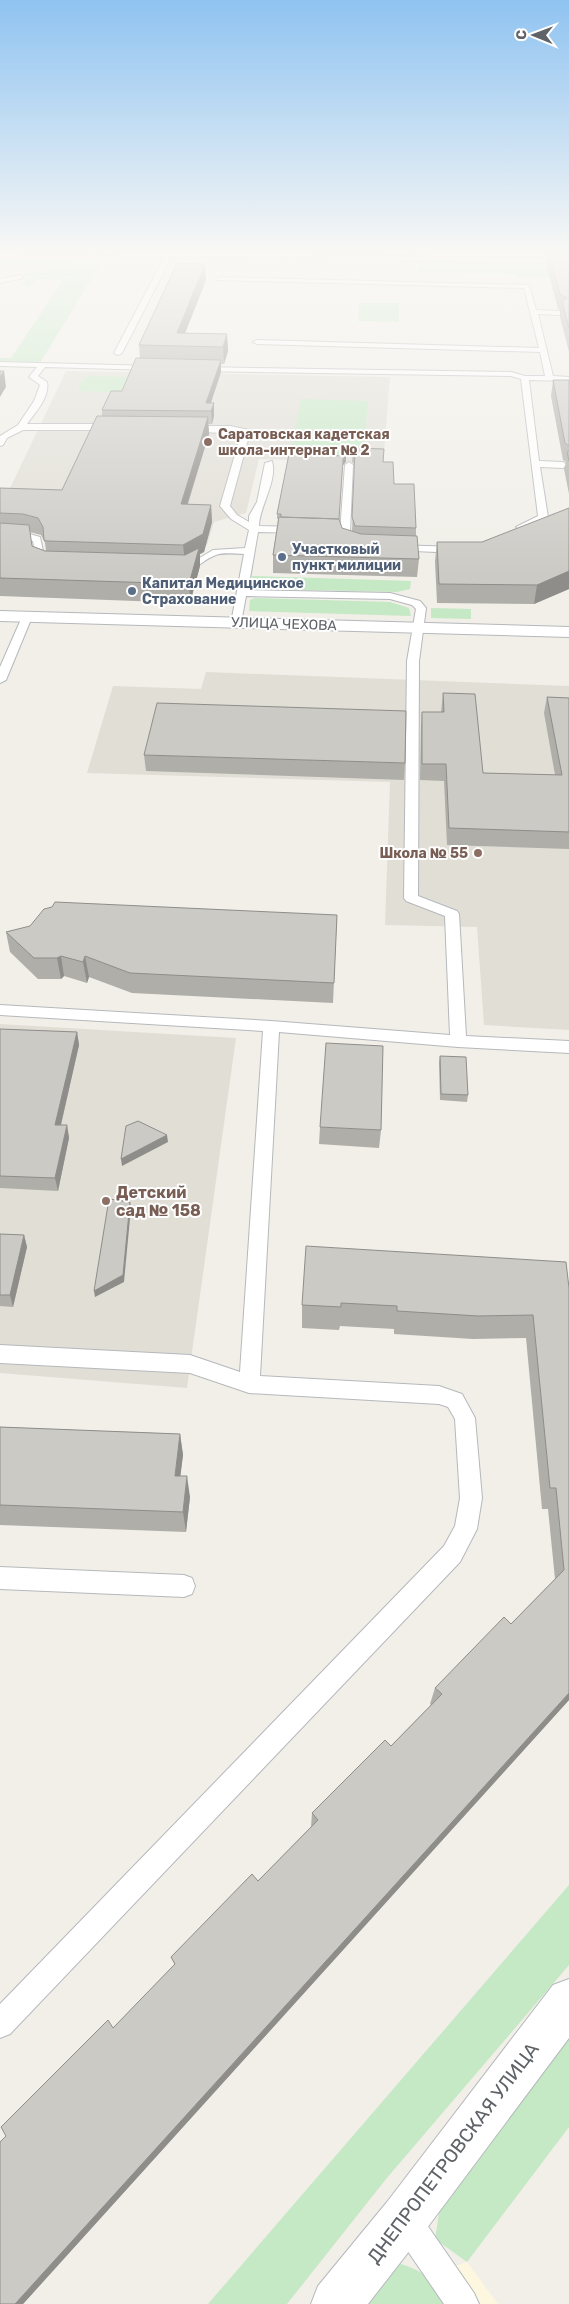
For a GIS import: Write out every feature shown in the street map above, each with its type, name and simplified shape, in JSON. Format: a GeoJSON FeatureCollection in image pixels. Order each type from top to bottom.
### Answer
{"type":"FeatureCollection","features":[{"type":"Feature","properties":{"kind":"street","name":"УЛИЦА ЧЕХОВА"},"geometry":{"type":"LineString","coordinates":[[0,616],[569,632]]}},
{"type":"Feature","properties":{"kind":"street","name":"ДНЕПРОПЕТРОВСКАЯ УЛИЦА"},"geometry":{"type":"LineString","coordinates":[[336,2304],[404,2219],[569,2001]]}},
{"type":"Feature","properties":{"kind":"lane"},"geometry":{"type":"LineString","coordinates":[[546,359],[550,378]]}},
{"type":"Feature","properties":{"kind":"lane"},"geometry":{"type":"LineString","coordinates":[[0,364],[162,368]]}},
{"type":"Feature","properties":{"kind":"lane"},"geometry":{"type":"LineString","coordinates":[[33,377],[43,365]]}},
{"type":"Feature","properties":{"kind":"lane"},"geometry":{"type":"LineString","coordinates":[[191,369],[511,374],[525,378],[569,378]]}},
{"type":"Feature","properties":{"kind":"lane"},"geometry":{"type":"LineString","coordinates":[[21,376],[33,377],[44,384],[44,389],[32,413],[21,428]]}},
{"type":"Feature","properties":{"kind":"lane"},"geometry":{"type":"LineString","coordinates":[[511,531],[543,517],[525,378]]}},
{"type":"Feature","properties":{"kind":"lane"},"geometry":{"type":"LineString","coordinates":[[0,443],[4,436],[21,428],[125,427]]}},
{"type":"Feature","properties":{"kind":"lane"},"geometry":{"type":"LineString","coordinates":[[172,428],[230,429],[246,432],[225,506],[234,517],[254,529],[306,530]]}},
{"type":"Feature","properties":{"kind":"lane"},"geometry":{"type":"LineString","coordinates":[[236,623],[254,529],[254,516],[262,502],[269,463]]}},
{"type":"Feature","properties":{"kind":"lane"},"geometry":{"type":"LineString","coordinates":[[535,464],[564,464]]}},
{"type":"Feature","properties":{"kind":"lane"},"geometry":{"type":"LineString","coordinates":[[346,542],[340,532],[349,465]]}},
{"type":"Feature","properties":{"kind":"lane"},"geometry":{"type":"LineString","coordinates":[[0,535],[26,536],[37,540],[40,545],[38,557],[40,562],[58,564]]}},
{"type":"Feature","properties":{"kind":"lane"},"geometry":{"type":"LineString","coordinates":[[390,548],[448,550],[468,548]]}},
{"type":"Feature","properties":{"kind":"lane"},"geometry":{"type":"LineString","coordinates":[[166,568],[196,566],[210,554],[221,551],[250,551]]}},
{"type":"Feature","properties":{"kind":"lane"},"geometry":{"type":"LineString","coordinates":[[242,593],[403,598],[416,603],[421,608],[413,661],[411,898],[452,914],[458,1041]]}},
{"type":"Feature","properties":{"kind":"lane"},"geometry":{"type":"LineString","coordinates":[[0,680],[27,617]]}},
{"type":"Feature","properties":{"kind":"lane"},"geometry":{"type":"LineString","coordinates":[[0,1010],[272,1026],[458,1041],[569,1047]]}},
{"type":"Feature","properties":{"kind":"lane"},"geometry":{"type":"LineString","coordinates":[[249,1384],[272,1026]]}},
{"type":"Feature","properties":{"kind":"lane"},"geometry":{"type":"LineString","coordinates":[[0,1354],[190,1364],[249,1384],[439,1396],[455,1400],[465,1418],[471,1489],[466,1529],[452,1554],[0,2024]]}},
{"type":"Feature","properties":{"kind":"lane"},"geometry":{"type":"LineString","coordinates":[[0,1578],[184,1586]]}},
{"type":"Feature","properties":{"kind":"lane"},"geometry":{"type":"LineString","coordinates":[[404,2219],[463,2304]]}},
{"type":"Feature","properties":{"kind":"shaded area","name":"Саратовская кадетская школа-интернат № 2"},"geometry":{"type":"Polygon","coordinates":[[[66,371],[390,377],[383,463],[259,459],[246,513],[214,522],[207,545],[46,540],[51,527],[37,533],[0,532],[2,505],[66,371]]]}},
{"type":"Feature","properties":{"kind":"shaded area","name":"Школа № 55"},"geometry":{"type":"Polygon","coordinates":[[[206,672],[569,686],[569,1030],[484,1025],[477,927],[385,925],[390,782],[87,773],[113,686],[201,689],[206,672]]]}},
{"type":"Feature","properties":{"kind":"shaded area","name":"Детский сад № 158"},"geometry":{"type":"Polygon","coordinates":[[[0,1024],[236,1038],[187,1388],[0,1373],[0,1024]]]}},
{"type":"Feature","properties":{"kind":"shaded area"},"geometry":{"type":"Polygon","coordinates":[[[467,2262],[498,2304],[367,2304],[373,2296],[467,2262]]]}},
{"type":"Feature","properties":{"kind":"green space"},"geometry":{"type":"Polygon","coordinates":[[[0,359],[43,359],[40,363],[0,362],[0,359]]]}},
{"type":"Feature","properties":{"kind":"green space"},"geometry":{"type":"Polygon","coordinates":[[[90,376],[172,378],[161,394],[82,391],[78,388],[84,378],[90,376]]]}},
{"type":"Feature","properties":{"kind":"green space"},"geometry":{"type":"Polygon","coordinates":[[[301,399],[368,401],[363,456],[290,454],[301,399]]]}},
{"type":"Feature","properties":{"kind":"green space"},"geometry":{"type":"Polygon","coordinates":[[[252,576],[411,581],[410,589],[397,592],[263,589],[253,585],[252,576]]]}},
{"type":"Feature","properties":{"kind":"green space"},"geometry":{"type":"Polygon","coordinates":[[[255,598],[390,602],[409,608],[411,616],[249,611],[250,600],[255,598]]]}},
{"type":"Feature","properties":{"kind":"green space"},"geometry":{"type":"Polygon","coordinates":[[[431,608],[471,609],[471,619],[431,618],[431,608]]]}},
{"type":"Feature","properties":{"kind":"green space"},"geometry":{"type":"Polygon","coordinates":[[[569,1885],[569,1965],[386,2179],[287,2304],[208,2304],[569,1885]]]}},
{"type":"Feature","properties":{"kind":"green space"},"geometry":{"type":"Polygon","coordinates":[[[569,2038],[569,2127],[467,2262],[435,2239],[440,2207],[569,2038]]]}},
{"type":"Feature","properties":{"kind":"green space"},"geometry":{"type":"Polygon","coordinates":[[[391,2262],[411,2267],[425,2276],[436,2287],[447,2304],[353,2304],[391,2262]]]}},
{"type":"Feature","properties":{"kind":"building"},"geometry":{"type":"Polygon","coordinates":[[[136,359],[221,360],[206,403],[214,403],[211,411],[102,410],[111,391],[122,391],[136,359]]]}},
{"type":"Feature","properties":{"kind":"building"},"geometry":{"type":"Polygon","coordinates":[[[553,380],[569,380],[569,446],[565,443],[553,380]]]}},
{"type":"Feature","properties":{"kind":"building"},"geometry":{"type":"Polygon","coordinates":[[[97,416],[208,417],[181,504],[211,505],[203,534],[183,545],[47,541],[44,540],[43,527],[38,518],[23,514],[0,513],[0,488],[62,490],[97,416]]]}},
{"type":"Feature","properties":{"kind":"building"},"geometry":{"type":"Polygon","coordinates":[[[353,448],[384,449],[383,462],[393,462],[394,484],[414,484],[416,528],[355,526],[352,517],[355,451],[353,448]]]}},
{"type":"Feature","properties":{"kind":"building"},"geometry":{"type":"Polygon","coordinates":[[[289,454],[346,456],[343,459],[339,519],[281,517],[281,514],[277,514],[289,454]]]}},
{"type":"Feature","properties":{"kind":"building"},"geometry":{"type":"Polygon","coordinates":[[[569,508],[569,571],[537,585],[439,584],[437,542],[482,542],[569,508]]]}},
{"type":"Feature","properties":{"kind":"building"},"geometry":{"type":"Polygon","coordinates":[[[279,517],[339,519],[342,528],[361,534],[417,536],[419,559],[273,555],[279,517]]]}},
{"type":"Feature","properties":{"kind":"building"},"geometry":{"type":"Polygon","coordinates":[[[0,523],[29,525],[32,546],[45,551],[185,555],[199,548],[189,584],[0,578],[0,523]]]}},
{"type":"Feature","properties":{"kind":"building"},"geometry":{"type":"Polygon","coordinates":[[[443,693],[475,694],[483,773],[562,775],[547,697],[569,698],[569,832],[449,828],[446,764],[422,764],[422,712],[444,712],[443,693]]]}},
{"type":"Feature","properties":{"kind":"building"},"geometry":{"type":"Polygon","coordinates":[[[157,703],[406,711],[405,763],[144,755],[157,703]]]}},
{"type":"Feature","properties":{"kind":"building"},"geometry":{"type":"Polygon","coordinates":[[[55,902],[337,915],[334,983],[130,973],[85,956],[83,962],[61,956],[57,958],[34,958],[6,932],[30,926],[44,909],[52,907],[55,902]]]}},
{"type":"Feature","properties":{"kind":"building"},"geometry":{"type":"Polygon","coordinates":[[[0,1029],[77,1032],[55,1125],[67,1125],[55,1178],[0,1176],[0,1029]]]}},
{"type":"Feature","properties":{"kind":"building"},"geometry":{"type":"Polygon","coordinates":[[[326,1043],[383,1046],[381,1130],[320,1127],[326,1043]]]}},
{"type":"Feature","properties":{"kind":"building"},"geometry":{"type":"Polygon","coordinates":[[[440,1056],[466,1057],[468,1095],[441,1094],[440,1056]]]}},
{"type":"Feature","properties":{"kind":"building"},"geometry":{"type":"Polygon","coordinates":[[[138,1121],[167,1135],[121,1159],[126,1126],[138,1121]]]}},
{"type":"Feature","properties":{"kind":"building"},"geometry":{"type":"Polygon","coordinates":[[[109,1199],[130,1202],[123,1275],[94,1291],[109,1199]]]}},
{"type":"Feature","properties":{"kind":"building"},"geometry":{"type":"Polygon","coordinates":[[[0,1234],[24,1235],[10,1295],[0,1295],[0,1234]]]}},
{"type":"Feature","properties":{"kind":"building"},"geometry":{"type":"Polygon","coordinates":[[[306,1246],[566,1262],[569,1288],[569,1693],[15,2304],[0,2304],[0,2142],[6,2136],[1,2127],[108,2020],[113,2028],[175,1964],[171,1957],[252,1874],[258,1881],[318,1820],[312,1813],[385,1740],[391,1746],[442,1694],[435,1688],[504,1617],[511,1624],[564,1570],[556,1488],[550,1488],[533,1315],[478,1316],[397,1311],[397,1306],[341,1303],[341,1307],[302,1305],[306,1246]]]}},
{"type":"Feature","properties":{"kind":"building"},"geometry":{"type":"Polygon","coordinates":[[[0,1427],[180,1434],[175,1476],[187,1476],[183,1512],[0,1505],[0,1427]]]}},
{"type":"Feature","properties":{"kind":"place","name":"Саратовская кадетская школа-интернат № 2"},"geometry":{"type":"Point","coordinates":[208,442]}},
{"type":"Feature","properties":{"kind":"place","name":"Участковый пункт милиции"},"geometry":{"type":"Point","coordinates":[282,557]}},
{"type":"Feature","properties":{"kind":"place","name":"Капитал Медицинское Страхование"},"geometry":{"type":"Point","coordinates":[132,591]}},
{"type":"Feature","properties":{"kind":"place","name":"Школа № 55"},"geometry":{"type":"Point","coordinates":[478,853]}},
{"type":"Feature","properties":{"kind":"place","name":"Детский сад № 158"},"geometry":{"type":"Point","coordinates":[106,1201]}}]}
